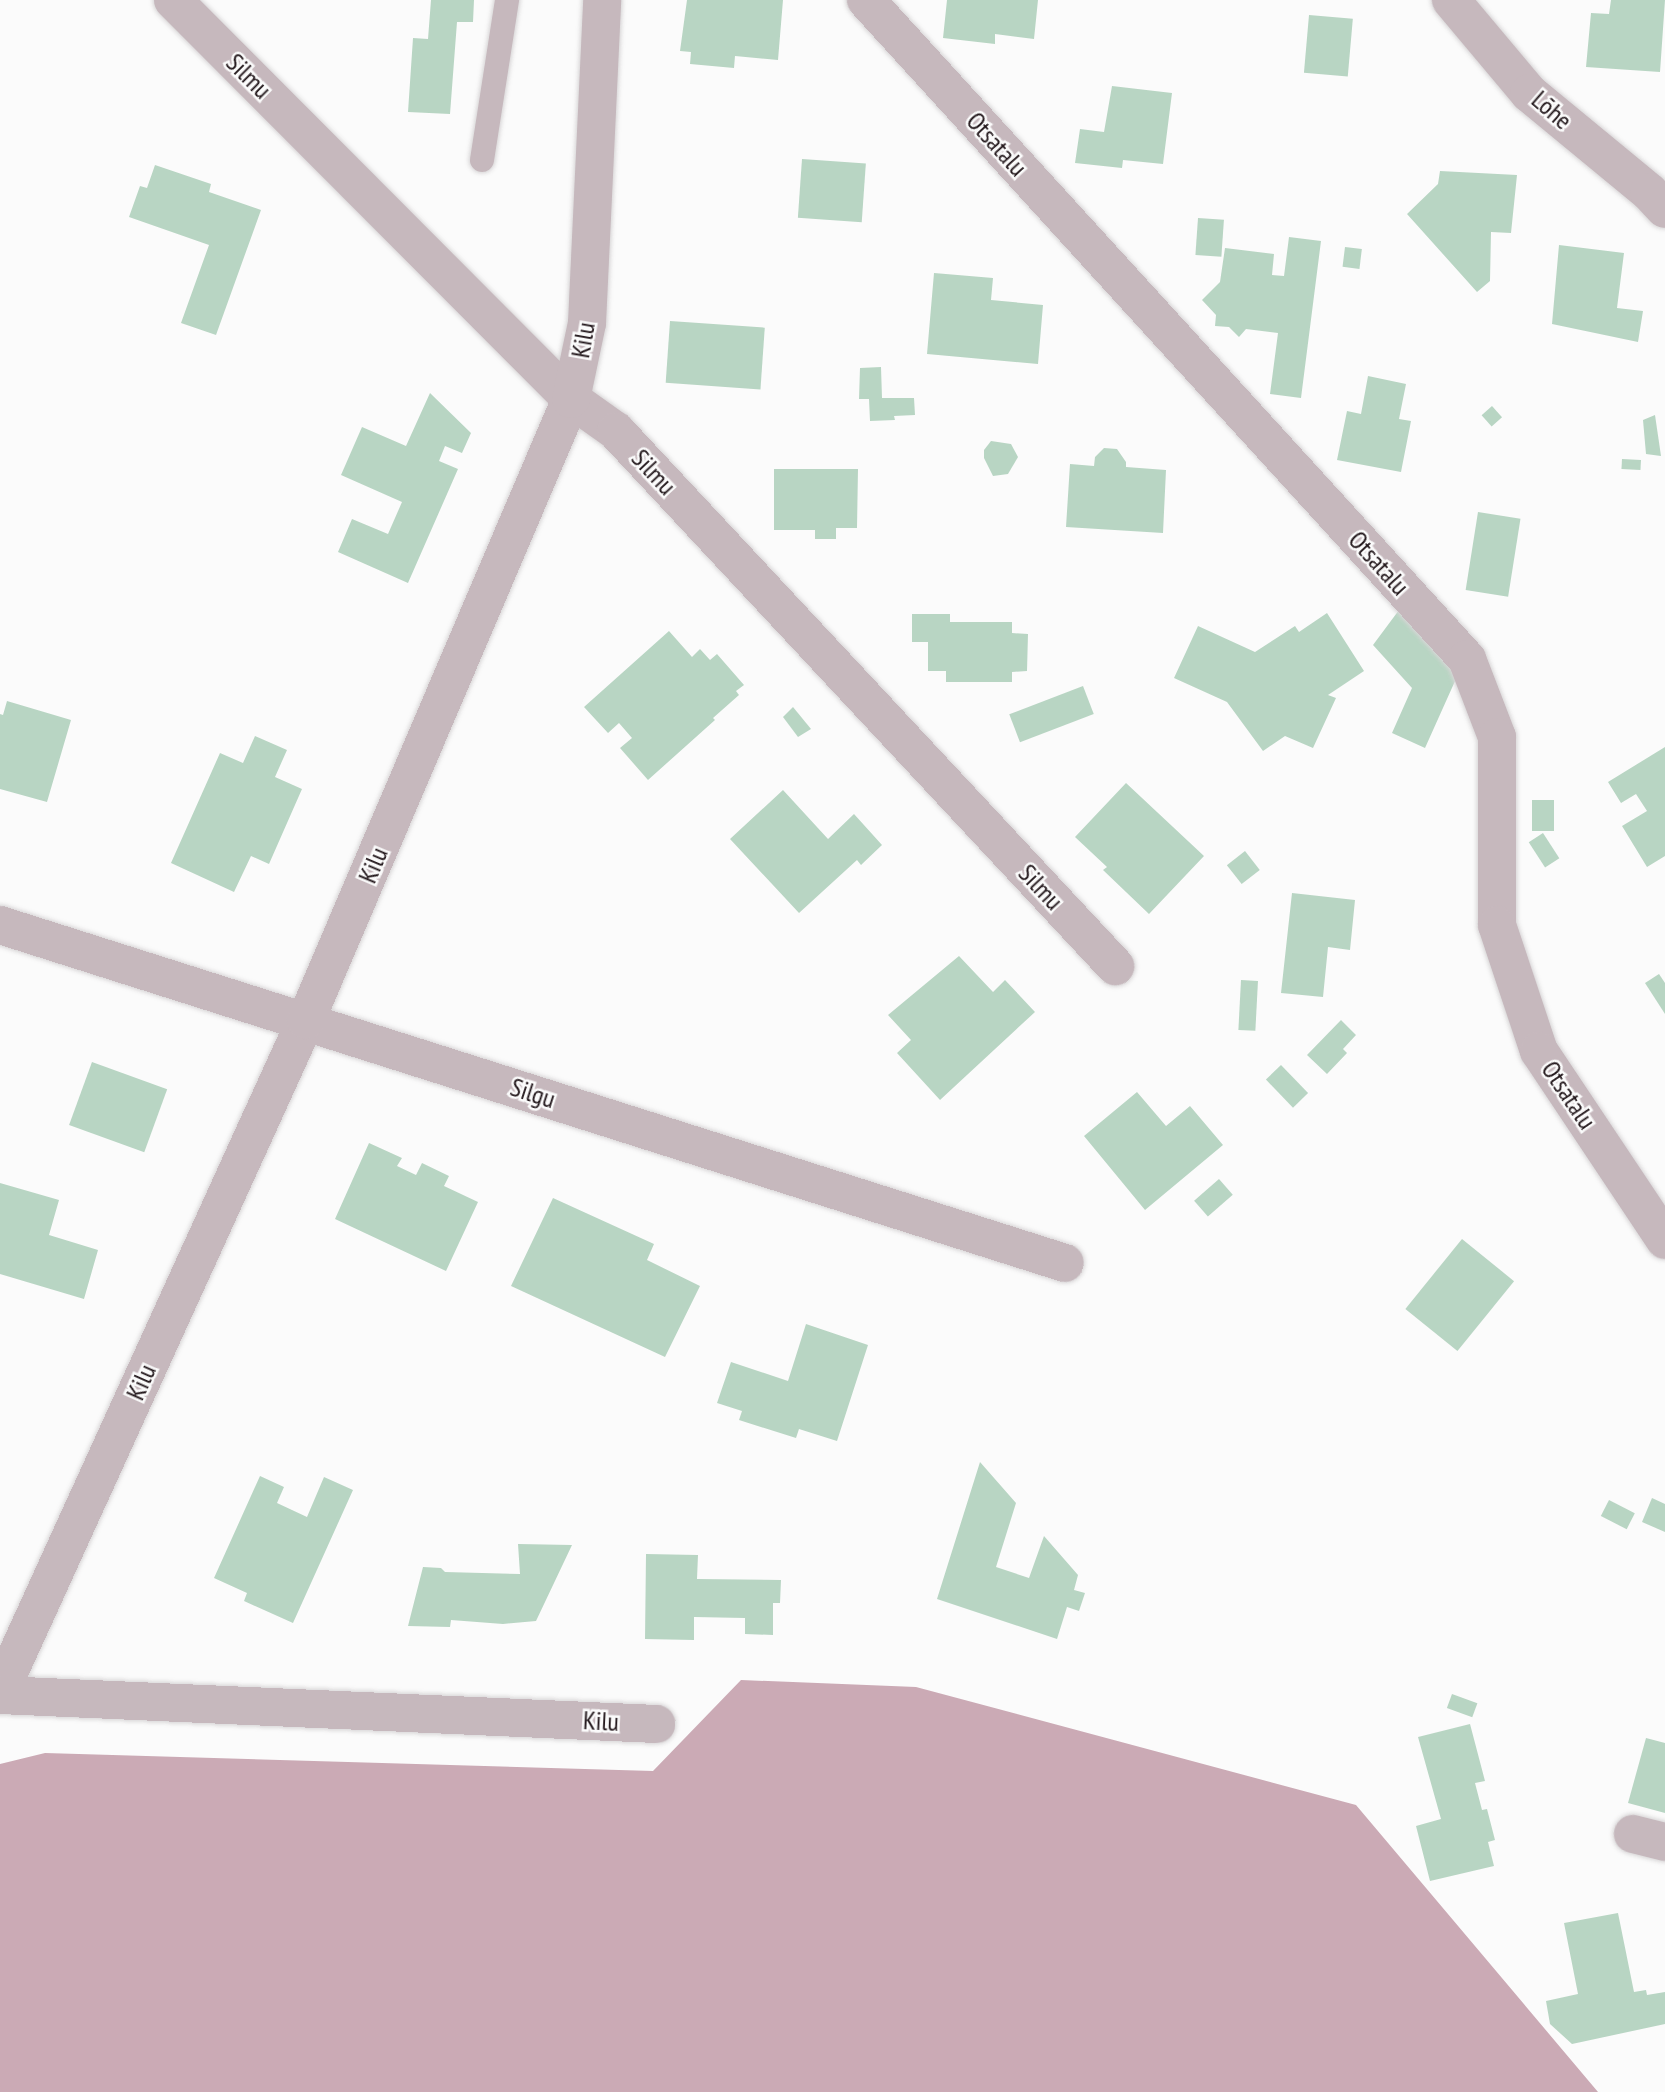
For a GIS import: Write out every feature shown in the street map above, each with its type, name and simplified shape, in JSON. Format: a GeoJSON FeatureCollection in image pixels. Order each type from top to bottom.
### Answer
{"type":"FeatureCollection","features":[{"type":"Feature","properties":{"kind":"street","name":"Silmu"},"geometry":{"type":"LineString","coordinates":[[173,0],[571,398],[616,431],[1115,966]]}},
{"type":"Feature","properties":{"kind":"street","name":"Kilu"},"geometry":{"type":"LineString","coordinates":[[602,0],[587,323],[571,398],[306,1020],[0,1693],[656,1724]]}},
{"type":"Feature","properties":{"kind":"street","name":"Otsatalu"},"geometry":{"type":"LineString","coordinates":[[866,0],[1467,659],[1497,737],[1497,925],[1539,1051],[1665,1240]]}},
{"type":"Feature","properties":{"kind":"street","name":"Lõhe"},"geometry":{"type":"LineString","coordinates":[[1451,0],[1530,93],[1660,193]]}},
{"type":"Feature","properties":{"kind":"street","name":"Silgu"},"geometry":{"type":"LineString","coordinates":[[0,925],[1065,1263]]}},
{"type":"Feature","properties":{"kind":"lane"},"geometry":{"type":"LineString","coordinates":[[482,160],[507,0]]}},
{"type":"Feature","properties":{"kind":"shaded area"},"geometry":{"type":"Polygon","coordinates":[[[741,1680],[916,1687],[1356,1805],[1598,2092],[0,2092],[0,1764],[45,1753],[653,1771],[741,1680]]]}},
{"type":"Feature","properties":{"kind":"building"},"geometry":{"type":"Polygon","coordinates":[[[431,0],[474,0],[473,22],[457,22],[450,114],[408,112],[413,38],[428,39],[431,0]]]}},
{"type":"Feature","properties":{"kind":"building"},"geometry":{"type":"Polygon","coordinates":[[[687,0],[783,0],[778,60],[735,56],[734,68],[690,64],[691,52],[680,51],[687,0]]]}},
{"type":"Feature","properties":{"kind":"building"},"geometry":{"type":"Polygon","coordinates":[[[947,0],[1038,0],[1034,39],[995,34],[995,44],[943,38],[947,0]]]}},
{"type":"Feature","properties":{"kind":"building"},"geometry":{"type":"Polygon","coordinates":[[[1611,0],[1665,0],[1660,72],[1586,67],[1591,13],[1609,14],[1611,0]]]}},
{"type":"Feature","properties":{"kind":"building"},"geometry":{"type":"Polygon","coordinates":[[[1309,15],[1353,19],[1348,77],[1304,73],[1309,15]]]}},
{"type":"Feature","properties":{"kind":"building"},"geometry":{"type":"Polygon","coordinates":[[[1112,86],[1172,93],[1163,164],[1123,160],[1122,168],[1075,163],[1080,129],[1104,132],[1112,86]]]}},
{"type":"Feature","properties":{"kind":"building"},"geometry":{"type":"Polygon","coordinates":[[[802,159],[866,163],[862,222],[798,218],[802,159]]]}},
{"type":"Feature","properties":{"kind":"building"},"geometry":{"type":"Polygon","coordinates":[[[155,165],[211,184],[209,192],[261,210],[216,335],[181,323],[209,245],[129,217],[140,186],[147,188],[155,165]]]}},
{"type":"Feature","properties":{"kind":"building"},"geometry":{"type":"Polygon","coordinates":[[[1440,171],[1517,175],[1511,233],[1491,232],[1490,281],[1477,292],[1407,214],[1438,184],[1440,171]]]}},
{"type":"Feature","properties":{"kind":"building"},"geometry":{"type":"Polygon","coordinates":[[[1198,218],[1224,220],[1221,257],[1195,255],[1198,218]]]}},
{"type":"Feature","properties":{"kind":"building"},"geometry":{"type":"Polygon","coordinates":[[[1289,237],[1321,241],[1301,398],[1270,394],[1278,333],[1246,329],[1239,337],[1229,327],[1215,326],[1216,315],[1202,300],[1220,282],[1225,248],[1274,254],[1272,275],[1284,276],[1289,237]]]}},
{"type":"Feature","properties":{"kind":"building"},"geometry":{"type":"Polygon","coordinates":[[[1559,245],[1624,253],[1617,308],[1643,311],[1638,342],[1552,324],[1559,245]]]}},
{"type":"Feature","properties":{"kind":"building"},"geometry":{"type":"Polygon","coordinates":[[[1345,247],[1362,249],[1359,269],[1343,267],[1345,247]]]}},
{"type":"Feature","properties":{"kind":"building"},"geometry":{"type":"Polygon","coordinates":[[[934,273],[993,278],[991,300],[1043,305],[1038,364],[927,354],[934,273]]]}},
{"type":"Feature","properties":{"kind":"building"},"geometry":{"type":"Polygon","coordinates":[[[670,321],[765,328],[760,389],[666,383],[670,321]]]}},
{"type":"Feature","properties":{"kind":"building"},"geometry":{"type":"Polygon","coordinates":[[[881,367],[882,398],[914,398],[915,415],[894,416],[895,420],[870,421],[869,399],[859,399],[860,368],[881,367]]]}},
{"type":"Feature","properties":{"kind":"building"},"geometry":{"type":"Polygon","coordinates":[[[1368,376],[1406,384],[1399,419],[1411,421],[1401,472],[1337,460],[1347,411],[1361,414],[1368,376]]]}},
{"type":"Feature","properties":{"kind":"building"},"geometry":{"type":"Polygon","coordinates":[[[430,393],[471,433],[462,453],[445,446],[439,461],[458,469],[408,583],[338,552],[352,519],[388,534],[402,502],[341,475],[362,427],[406,446],[430,393]]]}},
{"type":"Feature","properties":{"kind":"building"},"geometry":{"type":"Polygon","coordinates":[[[1492,406],[1502,417],[1492,427],[1482,415],[1492,406]]]}},
{"type":"Feature","properties":{"kind":"building"},"geometry":{"type":"Polygon","coordinates":[[[1655,415],[1661,456],[1646,454],[1643,420],[1655,415]]]}},
{"type":"Feature","properties":{"kind":"building"},"geometry":{"type":"Polygon","coordinates":[[[991,441],[1011,444],[1018,457],[1008,474],[993,476],[984,458],[984,450],[991,441]]]}},
{"type":"Feature","properties":{"kind":"building"},"geometry":{"type":"Polygon","coordinates":[[[1104,448],[1117,449],[1126,462],[1126,467],[1166,470],[1163,533],[1066,527],[1070,464],[1094,466],[1095,457],[1104,448]]]}},
{"type":"Feature","properties":{"kind":"building"},"geometry":{"type":"Polygon","coordinates":[[[1622,459],[1641,460],[1640,470],[1621,469],[1622,459]]]}},
{"type":"Feature","properties":{"kind":"building"},"geometry":{"type":"Polygon","coordinates":[[[774,469],[858,469],[857,528],[836,528],[836,539],[815,539],[815,530],[774,530],[774,469]]]}},
{"type":"Feature","properties":{"kind":"building"},"geometry":{"type":"Polygon","coordinates":[[[1478,512],[1520,519],[1508,597],[1466,590],[1478,512]]]}},
{"type":"Feature","properties":{"kind":"building"},"geometry":{"type":"Polygon","coordinates":[[[1402,606],[1460,670],[1425,748],[1392,733],[1412,688],[1373,645],[1402,606]]]}},
{"type":"Feature","properties":{"kind":"building"},"geometry":{"type":"Polygon","coordinates":[[[1327,613],[1364,671],[1328,695],[1336,698],[1313,748],[1285,736],[1263,751],[1227,702],[1174,678],[1198,626],[1255,652],[1295,626],[1299,632],[1327,613]]]}},
{"type":"Feature","properties":{"kind":"building"},"geometry":{"type":"Polygon","coordinates":[[[912,614],[950,614],[950,622],[1012,622],[1012,633],[1028,634],[1027,671],[1012,672],[1012,682],[946,682],[946,671],[928,671],[928,642],[912,642],[912,614]]]}},
{"type":"Feature","properties":{"kind":"building"},"geometry":{"type":"Polygon","coordinates":[[[669,631],[692,657],[700,649],[710,660],[717,654],[744,685],[736,691],[739,695],[713,718],[715,720],[648,780],[620,748],[632,738],[619,723],[608,733],[584,707],[669,631]]]}},
{"type":"Feature","properties":{"kind":"building"},"geometry":{"type":"Polygon","coordinates":[[[1083,686],[1094,714],[1020,742],[1009,714],[1083,686]]]}},
{"type":"Feature","properties":{"kind":"building"},"geometry":{"type":"Polygon","coordinates":[[[7,701],[71,720],[47,802],[0,789],[0,714],[3,715],[7,701]]]}},
{"type":"Feature","properties":{"kind":"building"},"geometry":{"type":"Polygon","coordinates":[[[793,707],[811,729],[798,737],[783,717],[793,707]]]}},
{"type":"Feature","properties":{"kind":"building"},"geometry":{"type":"Polygon","coordinates":[[[255,736],[287,750],[275,777],[302,789],[269,864],[251,856],[234,892],[171,863],[220,753],[243,763],[255,736]]]}},
{"type":"Feature","properties":{"kind":"building"},"geometry":{"type":"Polygon","coordinates":[[[1665,747],[1665,856],[1647,867],[1622,826],[1647,811],[1636,794],[1621,803],[1608,782],[1665,747]]]}},
{"type":"Feature","properties":{"kind":"building"},"geometry":{"type":"Polygon","coordinates":[[[1126,783],[1204,856],[1149,914],[1103,870],[1107,867],[1075,837],[1126,783]]]}},
{"type":"Feature","properties":{"kind":"building"},"geometry":{"type":"Polygon","coordinates":[[[783,790],[828,839],[854,814],[882,845],[861,865],[857,860],[799,913],[730,839],[783,790]]]}},
{"type":"Feature","properties":{"kind":"building"},"geometry":{"type":"Polygon","coordinates":[[[1532,800],[1554,800],[1554,831],[1532,831],[1532,800]]]}},
{"type":"Feature","properties":{"kind":"building"},"geometry":{"type":"Polygon","coordinates":[[[1543,833],[1559,858],[1545,867],[1529,842],[1543,833]]]}},
{"type":"Feature","properties":{"kind":"building"},"geometry":{"type":"Polygon","coordinates":[[[1245,851],[1260,870],[1242,884],[1227,865],[1245,851]]]}},
{"type":"Feature","properties":{"kind":"building"},"geometry":{"type":"Polygon","coordinates":[[[1292,893],[1355,900],[1350,950],[1328,947],[1323,997],[1281,993],[1292,893]]]}},
{"type":"Feature","properties":{"kind":"building"},"geometry":{"type":"Polygon","coordinates":[[[959,956],[993,992],[1005,980],[1035,1012],[940,1100],[897,1053],[911,1040],[888,1015],[959,956]]]}},
{"type":"Feature","properties":{"kind":"building"},"geometry":{"type":"Polygon","coordinates":[[[1659,974],[1665,983],[1665,1014],[1645,983],[1659,974]]]}},
{"type":"Feature","properties":{"kind":"building"},"geometry":{"type":"Polygon","coordinates":[[[1241,980],[1258,981],[1255,1031],[1238,1030],[1241,980]]]}},
{"type":"Feature","properties":{"kind":"building"},"geometry":{"type":"Polygon","coordinates":[[[1341,1020],[1356,1035],[1343,1049],[1347,1053],[1327,1074],[1307,1055],[1341,1020]]]}},
{"type":"Feature","properties":{"kind":"building"},"geometry":{"type":"Polygon","coordinates":[[[92,1062],[167,1089],[144,1152],[69,1125],[92,1062]]]}},
{"type":"Feature","properties":{"kind":"building"},"geometry":{"type":"Polygon","coordinates":[[[1281,1065],[1308,1093],[1293,1108],[1266,1080],[1281,1065]]]}},
{"type":"Feature","properties":{"kind":"building"},"geometry":{"type":"Polygon","coordinates":[[[1137,1092],[1166,1126],[1190,1106],[1223,1145],[1145,1210],[1084,1136],[1137,1092]]]}},
{"type":"Feature","properties":{"kind":"building"},"geometry":{"type":"Polygon","coordinates":[[[369,1143],[402,1158],[397,1166],[416,1175],[422,1163],[449,1176],[444,1186],[478,1202],[446,1271],[335,1219],[369,1143]]]}},
{"type":"Feature","properties":{"kind":"building"},"geometry":{"type":"Polygon","coordinates":[[[1219,1179],[1233,1195],[1208,1216],[1194,1201],[1219,1179]]]}},
{"type":"Feature","properties":{"kind":"building"},"geometry":{"type":"Polygon","coordinates":[[[0,1183],[59,1200],[49,1235],[98,1250],[84,1299],[0,1274],[0,1183]]]}},
{"type":"Feature","properties":{"kind":"building"},"geometry":{"type":"Polygon","coordinates":[[[553,1198],[654,1244],[647,1260],[700,1286],[665,1357],[511,1286],[553,1198]]]}},
{"type":"Feature","properties":{"kind":"building"},"geometry":{"type":"Polygon","coordinates":[[[1462,1239],[1514,1281],[1457,1351],[1405,1309],[1462,1239]]]}},
{"type":"Feature","properties":{"kind":"building"},"geometry":{"type":"Polygon","coordinates":[[[806,1324],[868,1345],[837,1441],[799,1429],[796,1438],[739,1420],[742,1411],[717,1403],[731,1362],[788,1381],[806,1324]]]}},
{"type":"Feature","properties":{"kind":"building"},"geometry":{"type":"Polygon","coordinates":[[[980,1462],[1016,1503],[996,1567],[1029,1578],[1044,1536],[1078,1575],[1074,1590],[1085,1593],[1079,1611],[1067,1607],[1057,1639],[937,1599],[980,1462]]]}},
{"type":"Feature","properties":{"kind":"building"},"geometry":{"type":"Polygon","coordinates":[[[260,1476],[284,1487],[277,1503],[307,1517],[324,1477],[353,1490],[293,1623],[244,1601],[247,1593],[214,1578],[260,1476]]]}},
{"type":"Feature","properties":{"kind":"building"},"geometry":{"type":"Polygon","coordinates":[[[1652,1498],[1665,1504],[1665,1532],[1642,1522],[1652,1498]]]}},
{"type":"Feature","properties":{"kind":"building"},"geometry":{"type":"Polygon","coordinates":[[[1609,1500],[1635,1513],[1627,1529],[1601,1516],[1609,1500]]]}},
{"type":"Feature","properties":{"kind":"building"},"geometry":{"type":"Polygon","coordinates":[[[518,1544],[572,1545],[536,1621],[503,1624],[451,1620],[450,1627],[408,1626],[423,1567],[441,1568],[445,1572],[520,1574],[518,1544]]]}},
{"type":"Feature","properties":{"kind":"building"},"geometry":{"type":"Polygon","coordinates":[[[646,1554],[698,1555],[697,1579],[781,1580],[780,1603],[773,1603],[773,1635],[745,1634],[745,1618],[694,1617],[694,1640],[645,1639],[646,1554]]]}},
{"type":"Feature","properties":{"kind":"building"},"geometry":{"type":"Polygon","coordinates":[[[1452,1694],[1477,1703],[1472,1717],[1447,1708],[1452,1694]]]}},
{"type":"Feature","properties":{"kind":"building"},"geometry":{"type":"Polygon","coordinates":[[[1470,1724],[1485,1781],[1475,1783],[1482,1810],[1487,1809],[1495,1840],[1488,1842],[1494,1866],[1430,1881],[1416,1826],[1441,1819],[1418,1737],[1470,1724]]]}},
{"type":"Feature","properties":{"kind":"building"},"geometry":{"type":"Polygon","coordinates":[[[1646,1738],[1665,1743],[1665,1813],[1628,1803],[1646,1738]]]}},
{"type":"Feature","properties":{"kind":"building"},"geometry":{"type":"Polygon","coordinates":[[[1618,1913],[1634,1992],[1646,1990],[1647,1995],[1665,1992],[1665,2024],[1572,2044],[1550,2024],[1546,2001],[1578,1994],[1564,1923],[1618,1913]]]}}]}
